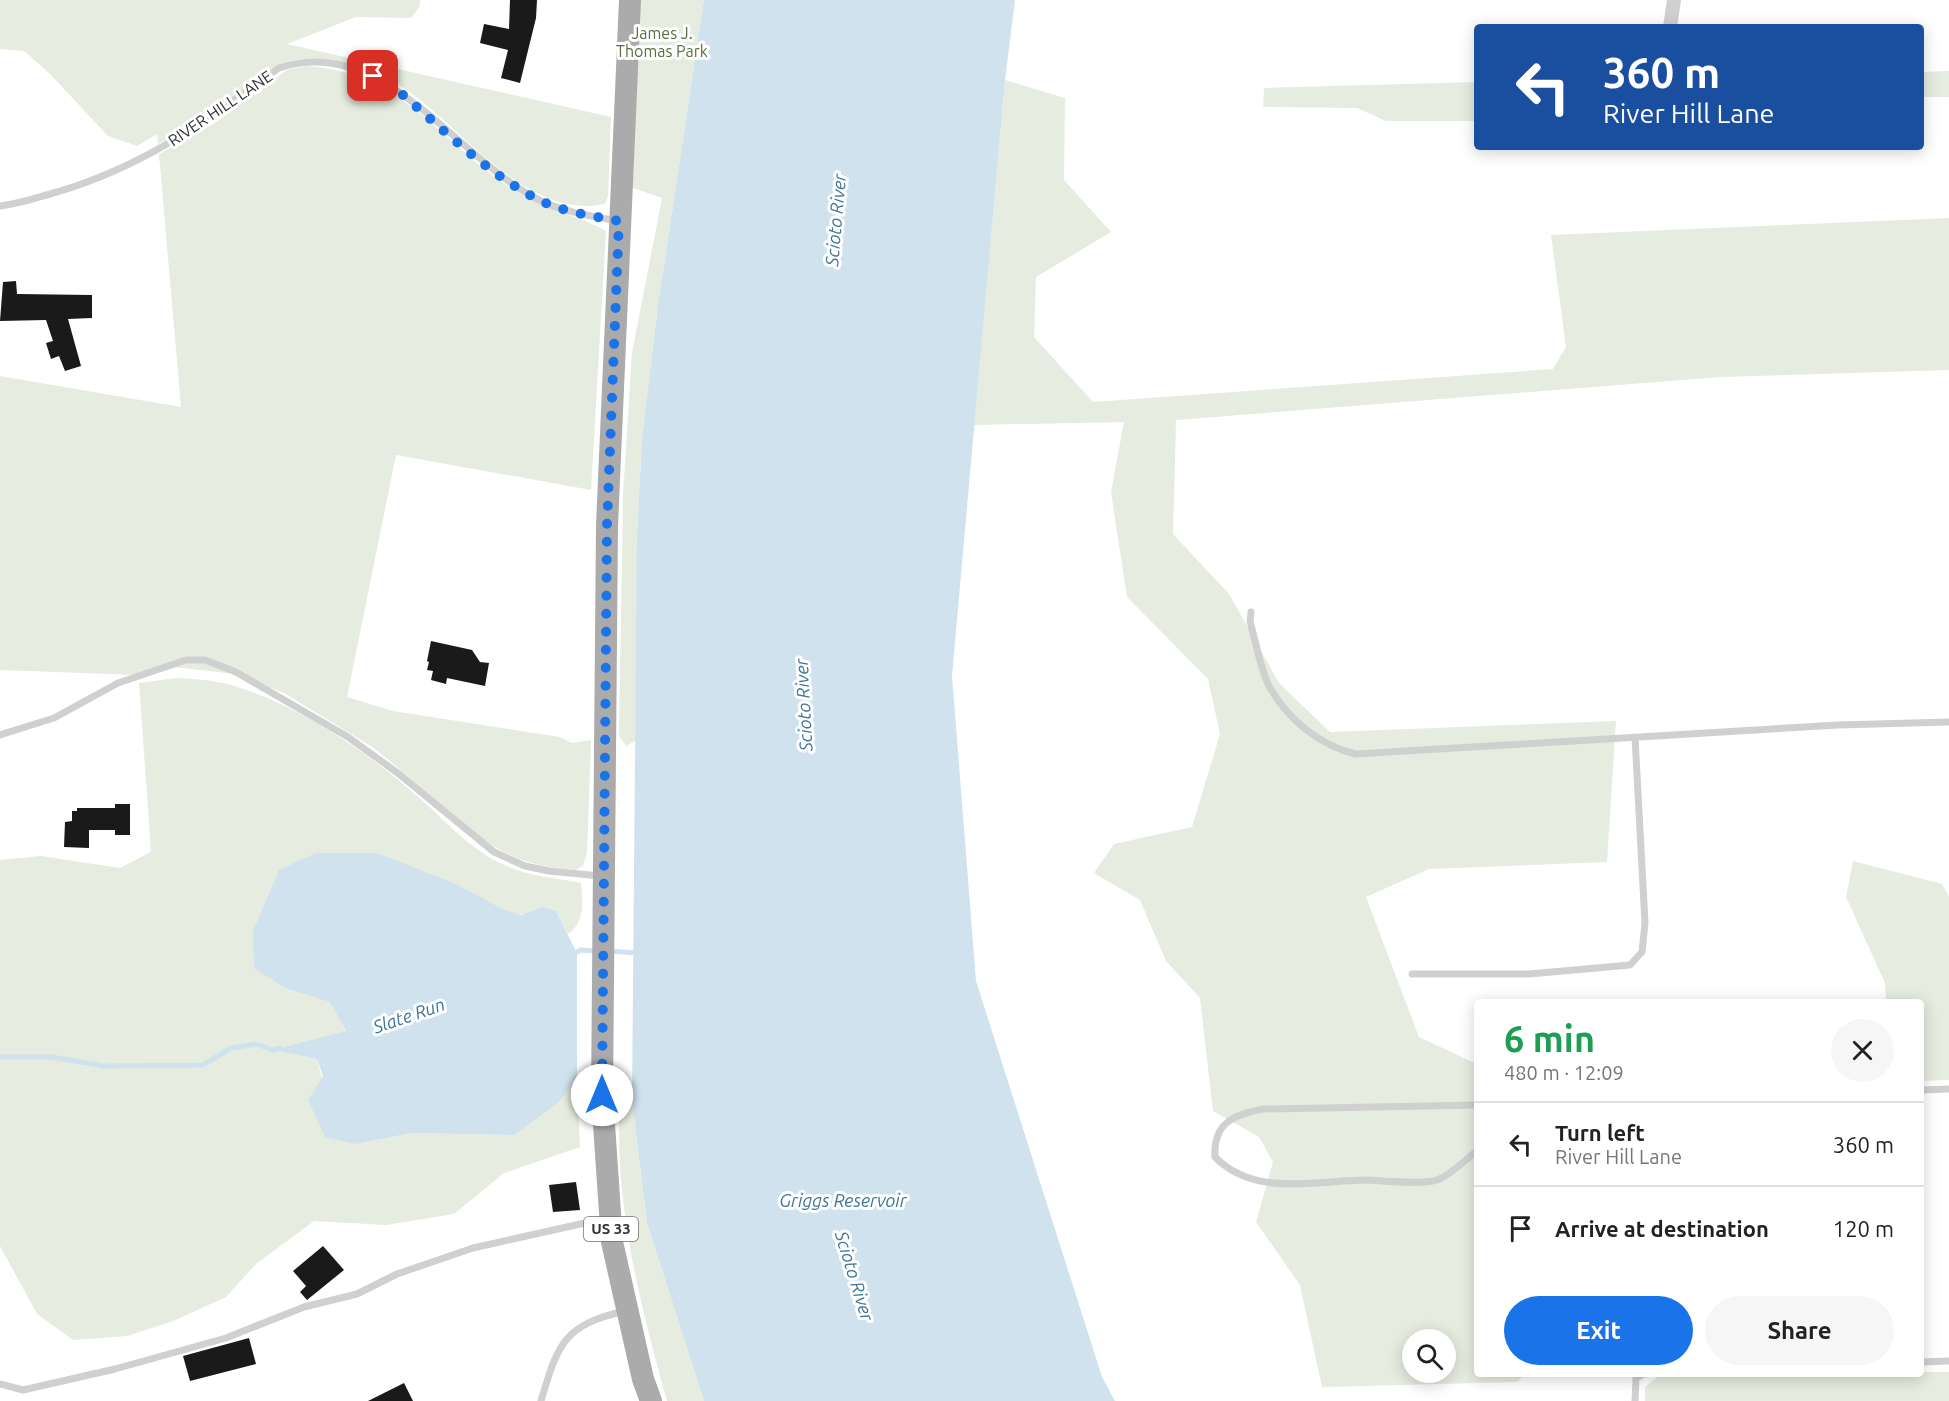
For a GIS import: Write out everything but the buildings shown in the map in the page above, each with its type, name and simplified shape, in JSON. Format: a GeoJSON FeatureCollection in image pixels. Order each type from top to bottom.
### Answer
{"type":"FeatureCollection","features":[{"type":"Feature","properties":{"kind":"main road","name":"US 33"},"geometry":{"type":"LineString","coordinates":[[630,0],[607,525],[602,1095],[609,1218],[627,1311],[643,1379],[651,1401]]}},
{"type":"Feature","properties":{"kind":"street"},"geometry":{"type":"LineString","coordinates":[[1670,24],[1674,0]]}},
{"type":"Feature","properties":{"kind":"lane","name":"RIVER HILL LANE"},"geometry":{"type":"LineString","coordinates":[[0,206],[14,205],[72,188],[130,166],[205,122],[279,68],[292,63],[322,62],[356,69],[390,84],[503,177],[540,200],[583,215],[619,221]]}},
{"type":"Feature","properties":{"kind":"lane"},"geometry":{"type":"LineString","coordinates":[[1251,612],[1251,622],[1269,688],[1304,728],[1335,749],[1356,754],[1635,737],[1949,722]]}},
{"type":"Feature","properties":{"kind":"lane"},"geometry":{"type":"LineString","coordinates":[[0,735],[54,718],[118,683],[186,660],[205,660],[236,672],[348,737],[399,774],[494,852],[525,866],[549,871],[603,876]]}},
{"type":"Feature","properties":{"kind":"lane"},"geometry":{"type":"LineString","coordinates":[[1412,974],[1529,974],[1630,965],[1642,952],[1645,923],[1635,737]]}},
{"type":"Feature","properties":{"kind":"lane"},"geometry":{"type":"LineString","coordinates":[[1924,1090],[1949,1089]]}},
{"type":"Feature","properties":{"kind":"lane"},"geometry":{"type":"LineString","coordinates":[[1474,1105],[1264,1109],[1242,1112],[1222,1126],[1214,1140],[1215,1157],[1226,1168],[1253,1179],[1294,1186],[1351,1180],[1437,1180],[1474,1153]]}},
{"type":"Feature","properties":{"kind":"lane"},"geometry":{"type":"LineString","coordinates":[[0,1384],[23,1390],[126,1366],[226,1338],[304,1307],[357,1294],[398,1274],[472,1248],[609,1218]]}},
{"type":"Feature","properties":{"kind":"lane"},"geometry":{"type":"LineString","coordinates":[[541,1401],[551,1366],[566,1337],[585,1322],[627,1311]]}},
{"type":"Feature","properties":{"kind":"lane"},"geometry":{"type":"LineString","coordinates":[[1924,1362],[1949,1361]]}},
{"type":"Feature","properties":{"kind":"lane"},"geometry":{"type":"LineString","coordinates":[[1635,1401],[1636,1378],[1638,1377]]}},
{"type":"Feature","properties":{"kind":"green space"},"geometry":{"type":"Polygon","coordinates":[[[0,0],[420,0],[420,6],[411,18],[356,17],[287,44],[611,117],[608,196],[605,204],[575,205],[547,198],[520,183],[494,164],[421,100],[398,84],[365,68],[329,60],[302,59],[282,63],[205,119],[158,144],[157,134],[137,146],[108,136],[50,74],[24,51],[0,49],[0,0]]]}},
{"type":"Feature","properties":{"kind":"green space","name":"James J. Thomas Park"},"geometry":{"type":"Polygon","coordinates":[[[628,0],[704,0],[658,305],[642,438],[637,535],[637,740],[626,746],[619,736],[623,495],[632,353],[662,198],[622,184],[628,0]]]}},
{"type":"Feature","properties":{"kind":"green space"},"geometry":{"type":"Polygon","coordinates":[[[307,66],[342,72],[372,82],[423,116],[494,176],[522,195],[606,231],[591,490],[396,455],[347,697],[393,711],[560,737],[572,743],[591,740],[587,853],[583,865],[576,870],[528,862],[495,847],[374,748],[284,693],[235,674],[174,667],[138,675],[0,670],[0,376],[181,407],[159,154],[215,123],[287,70],[307,66]]]}},
{"type":"Feature","properties":{"kind":"green space"},"geometry":{"type":"Polygon","coordinates":[[[1949,71],[1949,97],[1924,97],[1924,72],[1949,71]]]}},
{"type":"Feature","properties":{"kind":"green space"},"geometry":{"type":"Polygon","coordinates":[[[1005,80],[1065,98],[1064,180],[1111,232],[1036,277],[1034,337],[1093,402],[1553,369],[1566,347],[1551,235],[1949,218],[1949,370],[1720,377],[1176,420],[1173,534],[1229,594],[1279,683],[1330,732],[1616,721],[1607,862],[1429,869],[1366,897],[1419,1037],[1474,1063],[1474,1377],[1522,1377],[1518,1382],[1322,1387],[1300,1285],[1256,1222],[1273,1162],[1259,1137],[1213,1111],[1200,998],[1166,961],[1140,900],[1094,873],[1114,844],[1192,827],[1220,734],[1208,679],[1127,597],[1111,492],[1124,422],[974,425],[1005,80]]]}},
{"type":"Feature","properties":{"kind":"green space"},"geometry":{"type":"Polygon","coordinates":[[[1474,82],[1474,121],[1386,121],[1357,108],[1263,107],[1264,88],[1474,82]]]}},
{"type":"Feature","properties":{"kind":"green space"},"geometry":{"type":"Polygon","coordinates":[[[176,678],[231,685],[281,704],[330,731],[375,762],[478,850],[502,864],[521,871],[581,883],[582,911],[574,929],[568,934],[556,911],[544,909],[528,914],[511,913],[495,907],[458,885],[285,988],[331,1002],[346,1032],[275,1050],[317,1059],[322,1078],[308,1100],[356,1144],[412,1133],[514,1135],[557,1104],[577,1080],[580,1147],[504,1173],[454,1214],[386,1225],[314,1221],[256,1264],[226,1297],[173,1321],[127,1336],[73,1340],[37,1314],[0,1246],[0,860],[41,856],[120,868],[151,852],[139,683],[176,678]]]}},
{"type":"Feature","properties":{"kind":"green space"},"geometry":{"type":"Polygon","coordinates":[[[1853,861],[1942,884],[1949,897],[1949,1080],[1924,1081],[1924,999],[1886,999],[1885,983],[1846,897],[1853,861]]]}},
{"type":"Feature","properties":{"kind":"green space"},"geometry":{"type":"Polygon","coordinates":[[[632,1100],[647,1223],[704,1401],[667,1401],[647,1328],[631,1254],[621,1179],[620,1103],[632,1100]]]}},
{"type":"Feature","properties":{"kind":"green space"},"geometry":{"type":"Polygon","coordinates":[[[1924,1372],[1949,1372],[1949,1401],[1645,1401],[1645,1387],[1658,1377],[1924,1377],[1924,1372]]]}},
{"type":"Feature","properties":{"kind":"water","name":"Griggs Reservoir"},"geometry":{"type":"Polygon","coordinates":[[[704,0],[1015,0],[1005,80],[952,676],[976,981],[1102,1377],[1115,1401],[704,1401],[647,1223],[632,1100],[637,535],[642,438],[658,305],[704,0]]]}},
{"type":"Feature","properties":{"kind":"water"},"geometry":{"type":"Polygon","coordinates":[[[316,853],[377,853],[458,885],[502,909],[521,915],[543,907],[556,911],[577,953],[577,1080],[557,1104],[514,1135],[412,1133],[356,1144],[325,1137],[308,1100],[323,1076],[317,1059],[273,1050],[346,1031],[330,1002],[285,988],[254,968],[253,931],[279,870],[316,853]]]}},
{"type":"Feature","properties":{"kind":"waterway","name":"Slate Run"},"geometry":{"type":"LineString","coordinates":[[571,955],[581,950],[599,951]]}},
{"type":"Feature","properties":{"kind":"waterway","name":"Slate Run"},"geometry":{"type":"LineString","coordinates":[[609,951],[638,953]]}},
{"type":"Feature","properties":{"kind":"waterway","name":"Slate Run"},"geometry":{"type":"LineString","coordinates":[[0,1057],[52,1057],[104,1066],[203,1065],[231,1048],[256,1044],[273,1050],[280,1048]]}},
{"type":"Feature","properties":{"kind":"route"},"geometry":{"type":"LineString","coordinates":[[373,76],[390,84],[503,177],[540,200],[583,215],[619,221],[607,525],[603,731],[602,1095]]}},
{"type":"Feature","properties":{"kind":"water label","name":"Scioto River"},"geometry":{"type":"Point","coordinates":[836,220]}},
{"type":"Feature","properties":{"kind":"water label","name":"Scioto River"},"geometry":{"type":"Point","coordinates":[804,705]}},
{"type":"Feature","properties":{"kind":"water label","name":"Scioto River"},"geometry":{"type":"Point","coordinates":[854,1276]}}]}
